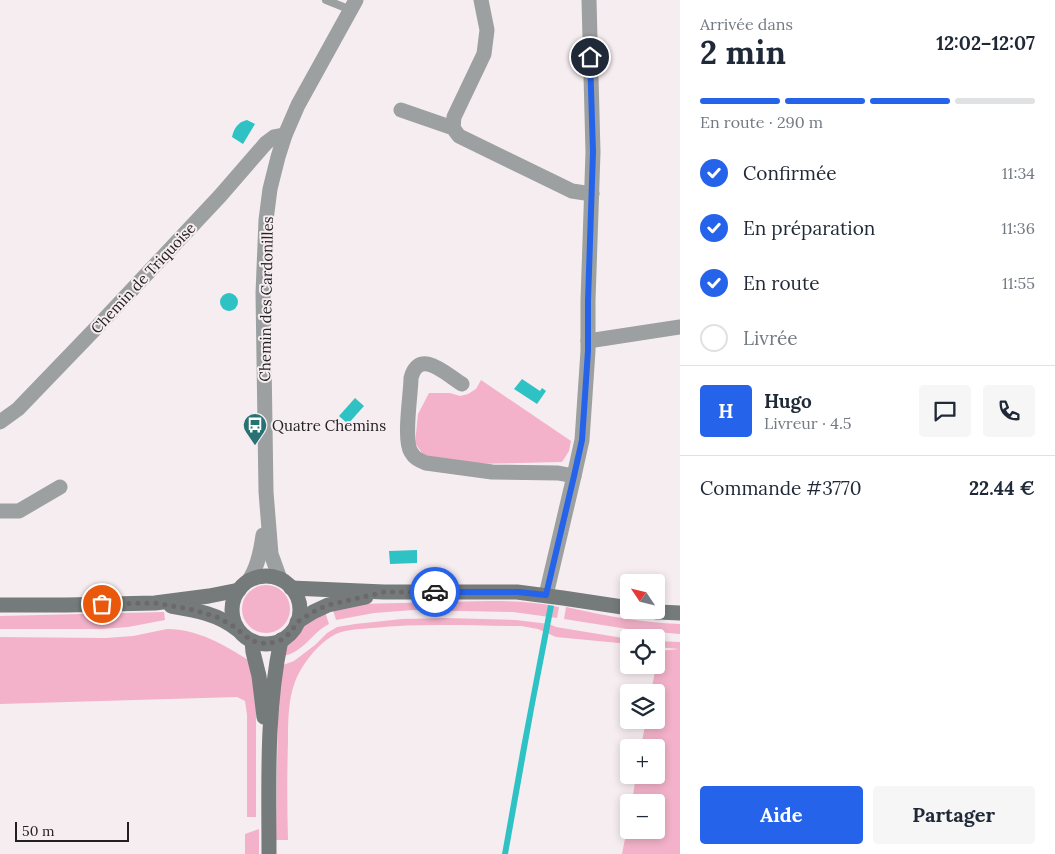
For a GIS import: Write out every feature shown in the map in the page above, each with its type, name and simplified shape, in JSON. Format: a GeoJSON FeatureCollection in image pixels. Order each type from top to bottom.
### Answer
{"type":"FeatureCollection","features":[{"type":"Feature","properties":{"kind":"street"},"geometry":{"type":"LineString","coordinates":[[453,128],[454,117],[484,54],[486,30],[481,0]]}},
{"type":"Feature","properties":{"kind":"street"},"geometry":{"type":"LineString","coordinates":[[546,595],[582,440],[588,342],[593,152],[588,0]]}},
{"type":"Feature","properties":{"kind":"street","name":"Chemin des Cardonilles"},"geometry":{"type":"LineString","coordinates":[[286,584],[271,554],[267,498],[264,293],[266,220],[270,189],[285,135],[298,105],[354,5]]}},
{"type":"Feature","properties":{"kind":"street"},"geometry":{"type":"LineString","coordinates":[[401,110],[453,128],[459,136],[572,191],[592,194]]}},
{"type":"Feature","properties":{"kind":"street","name":"Chemin de Triquoise"},"geometry":{"type":"LineString","coordinates":[[0,422],[18,409],[104,320],[214,203],[266,143],[274,137],[285,135]]}},
{"type":"Feature","properties":{"kind":"street"},"geometry":{"type":"LineString","coordinates":[[588,342],[680,327]]}},
{"type":"Feature","properties":{"kind":"street"},"geometry":{"type":"LineString","coordinates":[[462,384],[436,367],[425,363],[420,364],[412,372],[407,436],[409,450],[416,459],[426,463],[492,472],[558,473],[574,476]]}},
{"type":"Feature","properties":{"kind":"street"},"geometry":{"type":"LineString","coordinates":[[0,511],[18,511],[60,487]]}},
{"type":"Feature","properties":{"kind":"street","name":"Chemin des Cardonilles"},"geometry":{"type":"LineString","coordinates":[[244,585],[253,575],[261,553],[267,498]]}},
{"type":"Feature","properties":{"kind":"street"},"geometry":{"type":"LineString","coordinates":[[0,605],[155,603],[209,596],[244,585],[262,576],[274,577],[286,584],[296,594],[300,608],[297,622],[291,632],[281,640],[267,644],[246,636],[217,617],[190,609],[155,603]]}},
{"type":"Feature","properties":{"kind":"street"},"geometry":{"type":"LineString","coordinates":[[286,584],[384,592],[518,592],[620,607]]}},
{"type":"Feature","properties":{"kind":"street"},"geometry":{"type":"LineString","coordinates":[[244,585],[235,596],[232,611],[233,618],[246,636],[253,652],[259,676],[268,751]]}},
{"type":"Feature","properties":{"kind":"street"},"geometry":{"type":"LineString","coordinates":[[297,622],[328,605],[384,592]]}},
{"type":"Feature","properties":{"kind":"street"},"geometry":{"type":"LineString","coordinates":[[665,612],[680,613]]}},
{"type":"Feature","properties":{"kind":"street"},"geometry":{"type":"LineString","coordinates":[[269,854],[268,751],[274,674],[281,640]]}},
{"type":"Feature","properties":{"kind":"lane"},"geometry":{"type":"LineString","coordinates":[[326,0],[354,5]]}},
{"type":"Feature","properties":{"kind":"shaded area"},"geometry":{"type":"Polygon","coordinates":[[[481,380],[571,441],[569,451],[562,462],[471,464],[424,456],[415,443],[418,414],[429,393],[450,393],[460,396],[468,394],[476,389],[481,380]]]}},
{"type":"Feature","properties":{"kind":"shaded area"},"geometry":{"type":"Polygon","coordinates":[[[266,585],[275,587],[283,592],[288,600],[290,609],[288,618],[283,626],[275,631],[266,633],[257,631],[249,626],[244,618],[242,609],[244,600],[249,592],[257,587],[266,585]]]}},
{"type":"Feature","properties":{"kind":"shaded area"},"geometry":{"type":"Polygon","coordinates":[[[524,602],[559,607],[557,618],[513,612],[413,610],[374,613],[336,620],[333,610],[356,604],[524,602]]]}},
{"type":"Feature","properties":{"kind":"shaded area"},"geometry":{"type":"Polygon","coordinates":[[[566,607],[620,619],[680,624],[680,634],[665,633],[665,629],[628,629],[564,619],[566,607]]]}},
{"type":"Feature","properties":{"kind":"shaded area"},"geometry":{"type":"Polygon","coordinates":[[[164,612],[165,620],[128,627],[102,629],[0,629],[0,616],[164,612]]]}},
{"type":"Feature","properties":{"kind":"shaded area"},"geometry":{"type":"Polygon","coordinates":[[[325,612],[329,624],[295,652],[281,656],[286,646],[305,623],[325,612]]]}},
{"type":"Feature","properties":{"kind":"shaded area"},"geometry":{"type":"Polygon","coordinates":[[[402,619],[516,620],[549,624],[556,627],[620,638],[620,643],[556,637],[538,629],[521,626],[391,626],[345,631],[336,634],[323,642],[311,655],[298,675],[293,689],[288,727],[288,840],[276,840],[278,702],[283,665],[294,661],[337,627],[402,619]]]}},
{"type":"Feature","properties":{"kind":"shaded area"},"geometry":{"type":"Polygon","coordinates":[[[167,629],[200,635],[250,661],[256,707],[256,817],[247,817],[247,715],[245,701],[237,697],[0,704],[0,637],[106,638],[133,636],[167,629]]]}},
{"type":"Feature","properties":{"kind":"shaded area"},"geometry":{"type":"Polygon","coordinates":[[[665,641],[680,642],[680,854],[622,854],[625,839],[665,839],[665,794],[633,794],[635,784],[665,784],[665,739],[642,739],[644,729],[665,729],[665,684],[653,684],[655,674],[665,674],[665,650],[679,649],[665,648],[665,641]]]}},
{"type":"Feature","properties":{"kind":"shaded area"},"geometry":{"type":"Polygon","coordinates":[[[259,829],[259,854],[245,854],[245,834],[259,829]]]}},
{"type":"Feature","properties":{"kind":"water"},"geometry":{"type":"Polygon","coordinates":[[[247,120],[255,124],[243,144],[232,137],[237,126],[247,120]]]}},
{"type":"Feature","properties":{"kind":"water"},"geometry":{"type":"Polygon","coordinates":[[[225,293],[233,293],[238,298],[236,309],[225,311],[220,306],[220,298],[225,293]]]}},
{"type":"Feature","properties":{"kind":"water"},"geometry":{"type":"Polygon","coordinates":[[[522,379],[540,391],[542,388],[546,391],[537,404],[514,389],[522,379]]]}},
{"type":"Feature","properties":{"kind":"water"},"geometry":{"type":"Polygon","coordinates":[[[355,398],[364,406],[348,424],[339,416],[355,398]]]}},
{"type":"Feature","properties":{"kind":"water"},"geometry":{"type":"Polygon","coordinates":[[[417,550],[417,563],[390,564],[389,551],[417,550]]]}},
{"type":"Feature","properties":{"kind":"water"},"geometry":{"type":"Polygon","coordinates":[[[548,605],[554,606],[508,854],[502,854],[521,747],[548,605]]]}},
{"type":"Feature","properties":{"kind":"way so far"},"geometry":{"type":"LineString","coordinates":[[102,604],[155,603],[190,609],[224,620],[252,641],[267,644],[288,636],[297,622],[328,605],[384,592],[435,592]]}},
{"type":"Feature","properties":{"kind":"place","name":"Quatre Chemins"},"geometry":{"type":"Point","coordinates":[255,446]}},
{"type":"Feature","properties":{"kind":"route"},"geometry":{"type":"LineString","coordinates":[[435,592],[518,592],[546,595],[582,440],[588,351],[593,152],[590,57]]}}]}
